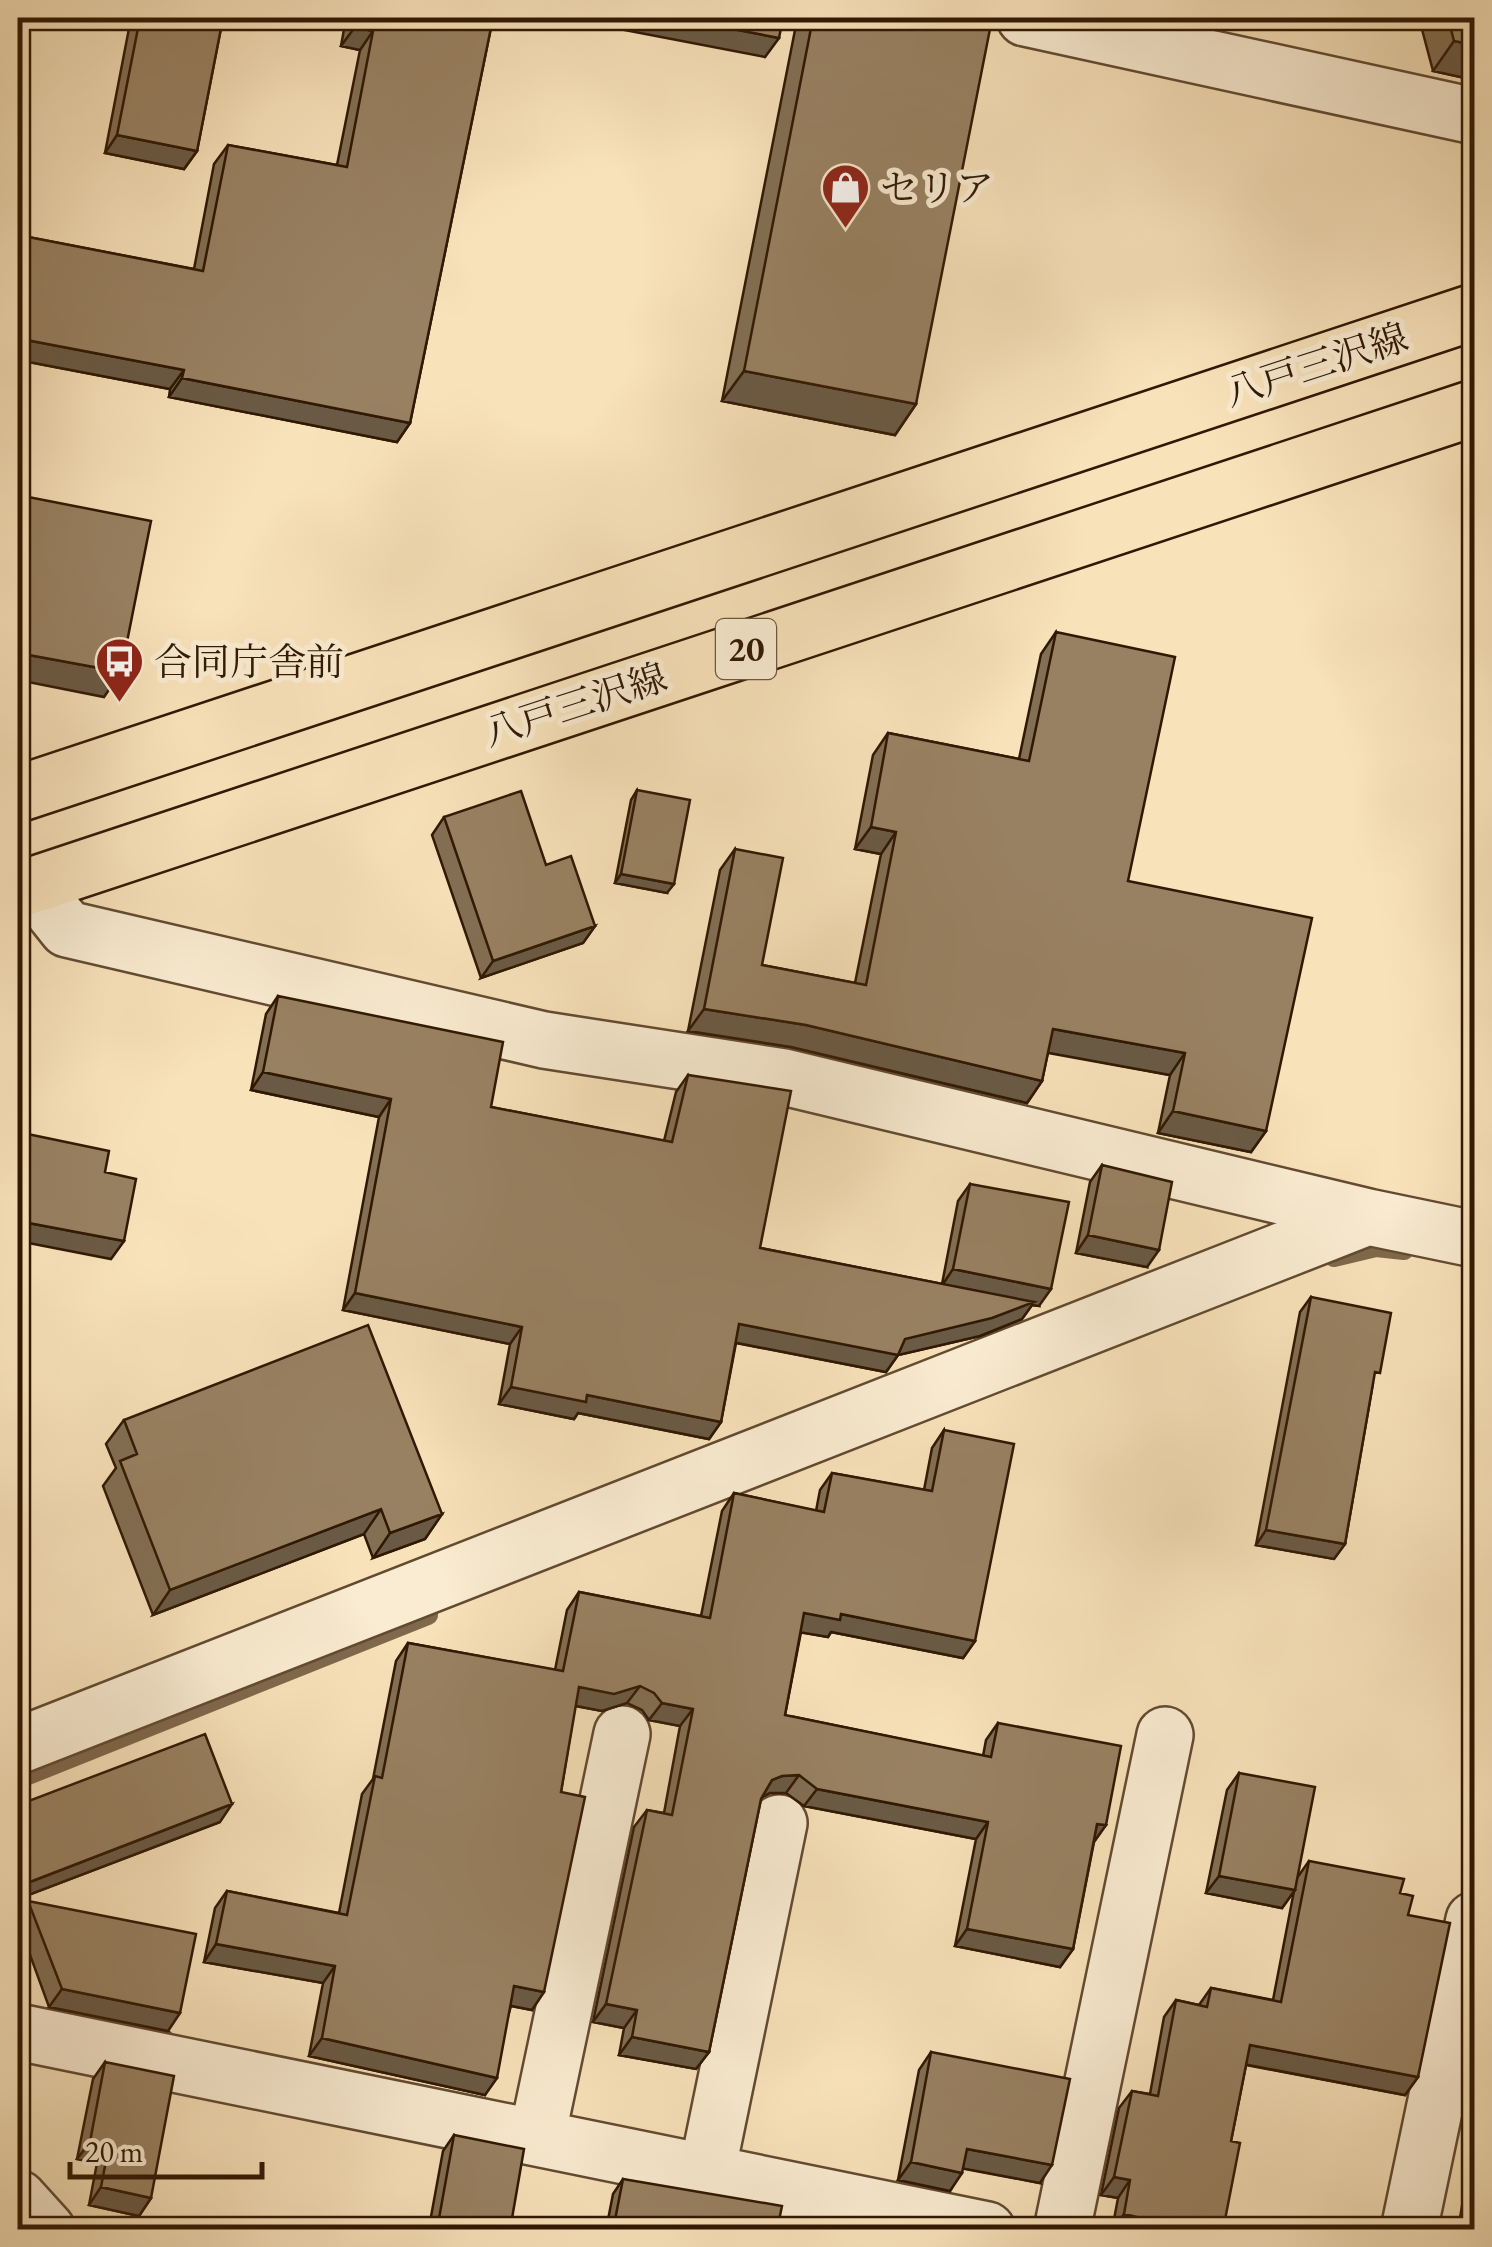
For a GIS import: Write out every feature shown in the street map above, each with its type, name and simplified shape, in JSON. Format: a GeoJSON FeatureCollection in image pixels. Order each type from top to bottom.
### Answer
{"type":"FeatureCollection","features":[{"type":"Feature","properties":{"kind":"main road","name":"八戸三沢線"},"geometry":{"type":"LineString","coordinates":[[18,794],[1474,312]]}},
{"type":"Feature","properties":{"kind":"main road","name":"八戸三沢線"},"geometry":{"type":"LineString","coordinates":[[25,887],[1474,408]]}},
{"type":"Feature","properties":{"kind":"street"},"geometry":{"type":"LineString","coordinates":[[1025,18],[1474,116]]}},
{"type":"Feature","properties":{"kind":"street"},"geometry":{"type":"LineString","coordinates":[[25,887],[66,929],[544,1040],[784,1077],[1474,1240]]}},
{"type":"Feature","properties":{"kind":"street"},"geometry":{"type":"LineString","coordinates":[[18,1746],[1368,1218]]}},
{"type":"Feature","properties":{"kind":"street"},"geometry":{"type":"LineString","coordinates":[[537,2137],[622,1734]]}},
{"type":"Feature","properties":{"kind":"street"},"geometry":{"type":"LineString","coordinates":[[1062,2230],[1166,1735]]}},
{"type":"Feature","properties":{"kind":"street"},"geometry":{"type":"LineString","coordinates":[[707,2172],[779,1823]]}},
{"type":"Feature","properties":{"kind":"street"},"geometry":{"type":"LineString","coordinates":[[1409,2230],[1474,1920]]}},
{"type":"Feature","properties":{"kind":"street"},"geometry":{"type":"LineString","coordinates":[[18,2032],[987,2230]]}},
{"type":"Feature","properties":{"kind":"street"},"geometry":{"type":"LineString","coordinates":[[18,2198],[47,2230]]}},
{"type":"Feature","properties":{"kind":"building"},"geometry":{"type":"Polygon","coordinates":[[[140,18],[223,18],[197,151],[117,135],[140,18]]]}},
{"type":"Feature","properties":{"kind":"building"},"geometry":{"type":"Polygon","coordinates":[[[356,18],[493,18],[410,423],[182,378],[184,370],[21,339],[18,235],[203,271],[228,145],[347,167],[373,31],[355,27],[356,18]]]}},
{"type":"Feature","properties":{"kind":"building"},"geometry":{"type":"Polygon","coordinates":[[[676,18],[783,18],[779,38],[676,18]]]}},
{"type":"Feature","properties":{"kind":"building","name":"セリア"},"geometry":{"type":"Polygon","coordinates":[[[813,18],[934,18],[990,29],[916,404],[744,371],[813,18]]]}},
{"type":"Feature","properties":{"kind":"building"},"geometry":{"type":"Polygon","coordinates":[[[1448,18],[1474,18],[1474,45],[1454,41],[1448,18]]]}},
{"type":"Feature","properties":{"kind":"building"},"geometry":{"type":"Polygon","coordinates":[[[18,495],[151,521],[121,672],[18,653],[18,495]]]}},
{"type":"Feature","properties":{"kind":"building"},"geometry":{"type":"Polygon","coordinates":[[[1056,632],[1175,657],[1128,881],[1312,918],[1266,1131],[1173,1111],[1185,1053],[1053,1029],[1042,1081],[806,1025],[704,1009],[735,849],[783,858],[762,965],[866,985],[896,832],[871,827],[888,733],[1029,761],[1056,632]]]}},
{"type":"Feature","properties":{"kind":"building"},"geometry":{"type":"Polygon","coordinates":[[[637,790],[690,800],[674,884],[621,874],[637,790]]]}},
{"type":"Feature","properties":{"kind":"building"},"geometry":{"type":"Polygon","coordinates":[[[521,791],[546,865],[571,856],[595,926],[493,961],[444,817],[521,791]]]}},
{"type":"Feature","properties":{"kind":"building"},"geometry":{"type":"Polygon","coordinates":[[[278,996],[503,1042],[491,1107],[672,1142],[688,1075],[791,1091],[760,1248],[1034,1302],[992,1318],[905,1339],[898,1355],[739,1324],[721,1422],[587,1395],[586,1402],[511,1387],[522,1327],[355,1293],[391,1099],[263,1072],[278,996]]]}},
{"type":"Feature","properties":{"kind":"building"},"geometry":{"type":"Polygon","coordinates":[[[18,1132],[109,1151],[105,1172],[136,1179],[124,1241],[18,1221],[18,1132]]]}},
{"type":"Feature","properties":{"kind":"building"},"geometry":{"type":"Polygon","coordinates":[[[1102,1165],[1172,1182],[1159,1250],[1088,1235],[1102,1165]]]}},
{"type":"Feature","properties":{"kind":"building"},"geometry":{"type":"Polygon","coordinates":[[[970,1184],[1069,1202],[1051,1289],[953,1269],[970,1184]]]}},
{"type":"Feature","properties":{"kind":"building"},"geometry":{"type":"Polygon","coordinates":[[[1311,1297],[1391,1313],[1380,1373],[1375,1372],[1345,1544],[1266,1530],[1311,1297]]]}},
{"type":"Feature","properties":{"kind":"building"},"geometry":{"type":"Polygon","coordinates":[[[368,1325],[442,1514],[390,1533],[381,1509],[170,1590],[120,1461],[137,1454],[124,1420],[368,1325]]]}},
{"type":"Feature","properties":{"kind":"building"},"geometry":{"type":"Polygon","coordinates":[[[944,1430],[1014,1444],[975,1641],[841,1614],[840,1620],[804,1613],[785,1715],[991,1757],[998,1723],[1121,1746],[1106,1825],[1097,1824],[1073,1949],[967,1929],[988,1822],[817,1789],[799,1775],[782,1776],[772,1780],[761,1799],[709,2052],[632,2037],[637,2010],[606,2004],[647,1810],[672,1815],[693,1709],[662,1703],[654,1693],[640,1686],[614,1694],[579,1687],[561,1792],[585,1797],[544,1992],[514,1986],[497,2078],[322,2038],[335,1966],[216,1944],[227,1891],[347,1915],[375,1776],[382,1778],[408,1643],[563,1671],[579,1592],[710,1618],[734,1493],[824,1512],[832,1473],[932,1491],[944,1430]]]}},
{"type":"Feature","properties":{"kind":"building"},"geometry":{"type":"Polygon","coordinates":[[[205,1734],[232,1804],[22,1885],[18,1872],[18,1805],[205,1734]]]}},
{"type":"Feature","properties":{"kind":"building"},"geometry":{"type":"Polygon","coordinates":[[[1239,1773],[1315,1787],[1295,1890],[1219,1876],[1239,1773]]]}},
{"type":"Feature","properties":{"kind":"building"},"geometry":{"type":"Polygon","coordinates":[[[1309,1861],[1404,1879],[1400,1893],[1413,1896],[1408,1915],[1450,1923],[1418,2077],[1250,2045],[1231,2141],[1240,2143],[1223,2230],[1139,2230],[1141,2218],[1124,2214],[1130,2180],[1114,2177],[1132,2091],[1158,2096],[1176,2000],[1207,2007],[1211,1988],[1281,2002],[1309,1861]]]}},
{"type":"Feature","properties":{"kind":"building"},"geometry":{"type":"Polygon","coordinates":[[[28,1901],[196,1934],[180,2013],[62,1989],[28,1901]]]}},
{"type":"Feature","properties":{"kind":"building"},"geometry":{"type":"Polygon","coordinates":[[[931,2052],[1070,2079],[1052,2165],[967,2149],[962,2173],[911,2162],[931,2052]]]}},
{"type":"Feature","properties":{"kind":"building"},"geometry":{"type":"Polygon","coordinates":[[[105,2062],[174,2076],[151,2198],[101,2187],[109,2145],[90,2142],[105,2062]]]}},
{"type":"Feature","properties":{"kind":"building"},"geometry":{"type":"Polygon","coordinates":[[[454,2135],[524,2149],[510,2230],[411,2230],[413,2219],[438,2224],[454,2135]]]}},
{"type":"Feature","properties":{"kind":"building"},"geometry":{"type":"Polygon","coordinates":[[[623,2179],[782,2206],[777,2230],[613,2230],[623,2179]]]}},
{"type":"Feature","properties":{"kind":"building"},"geometry":{"type":"Polygon","coordinates":[[[1474,2185],[1474,2230],[1467,2230],[1474,2185]]]}},
{"type":"Feature","properties":{"kind":"building"},"geometry":{"type":"Polygon","coordinates":[[[899,2224],[926,2230],[898,2230],[899,2224]]]}},
{"type":"Feature","properties":{"kind":"waterway"},"geometry":{"type":"LineString","coordinates":[[1334,1257],[1376,1247],[1404,1250]]}},
{"type":"Feature","properties":{"kind":"waterway"},"geometry":{"type":"LineString","coordinates":[[18,1779],[428,1615]]}},
{"type":"Feature","properties":{"kind":"place","name":"セリア"},"geometry":{"type":"Point","coordinates":[845,230]}},
{"type":"Feature","properties":{"kind":"place","name":"合同庁舎前"},"geometry":{"type":"Point","coordinates":[119,704]}}]}
